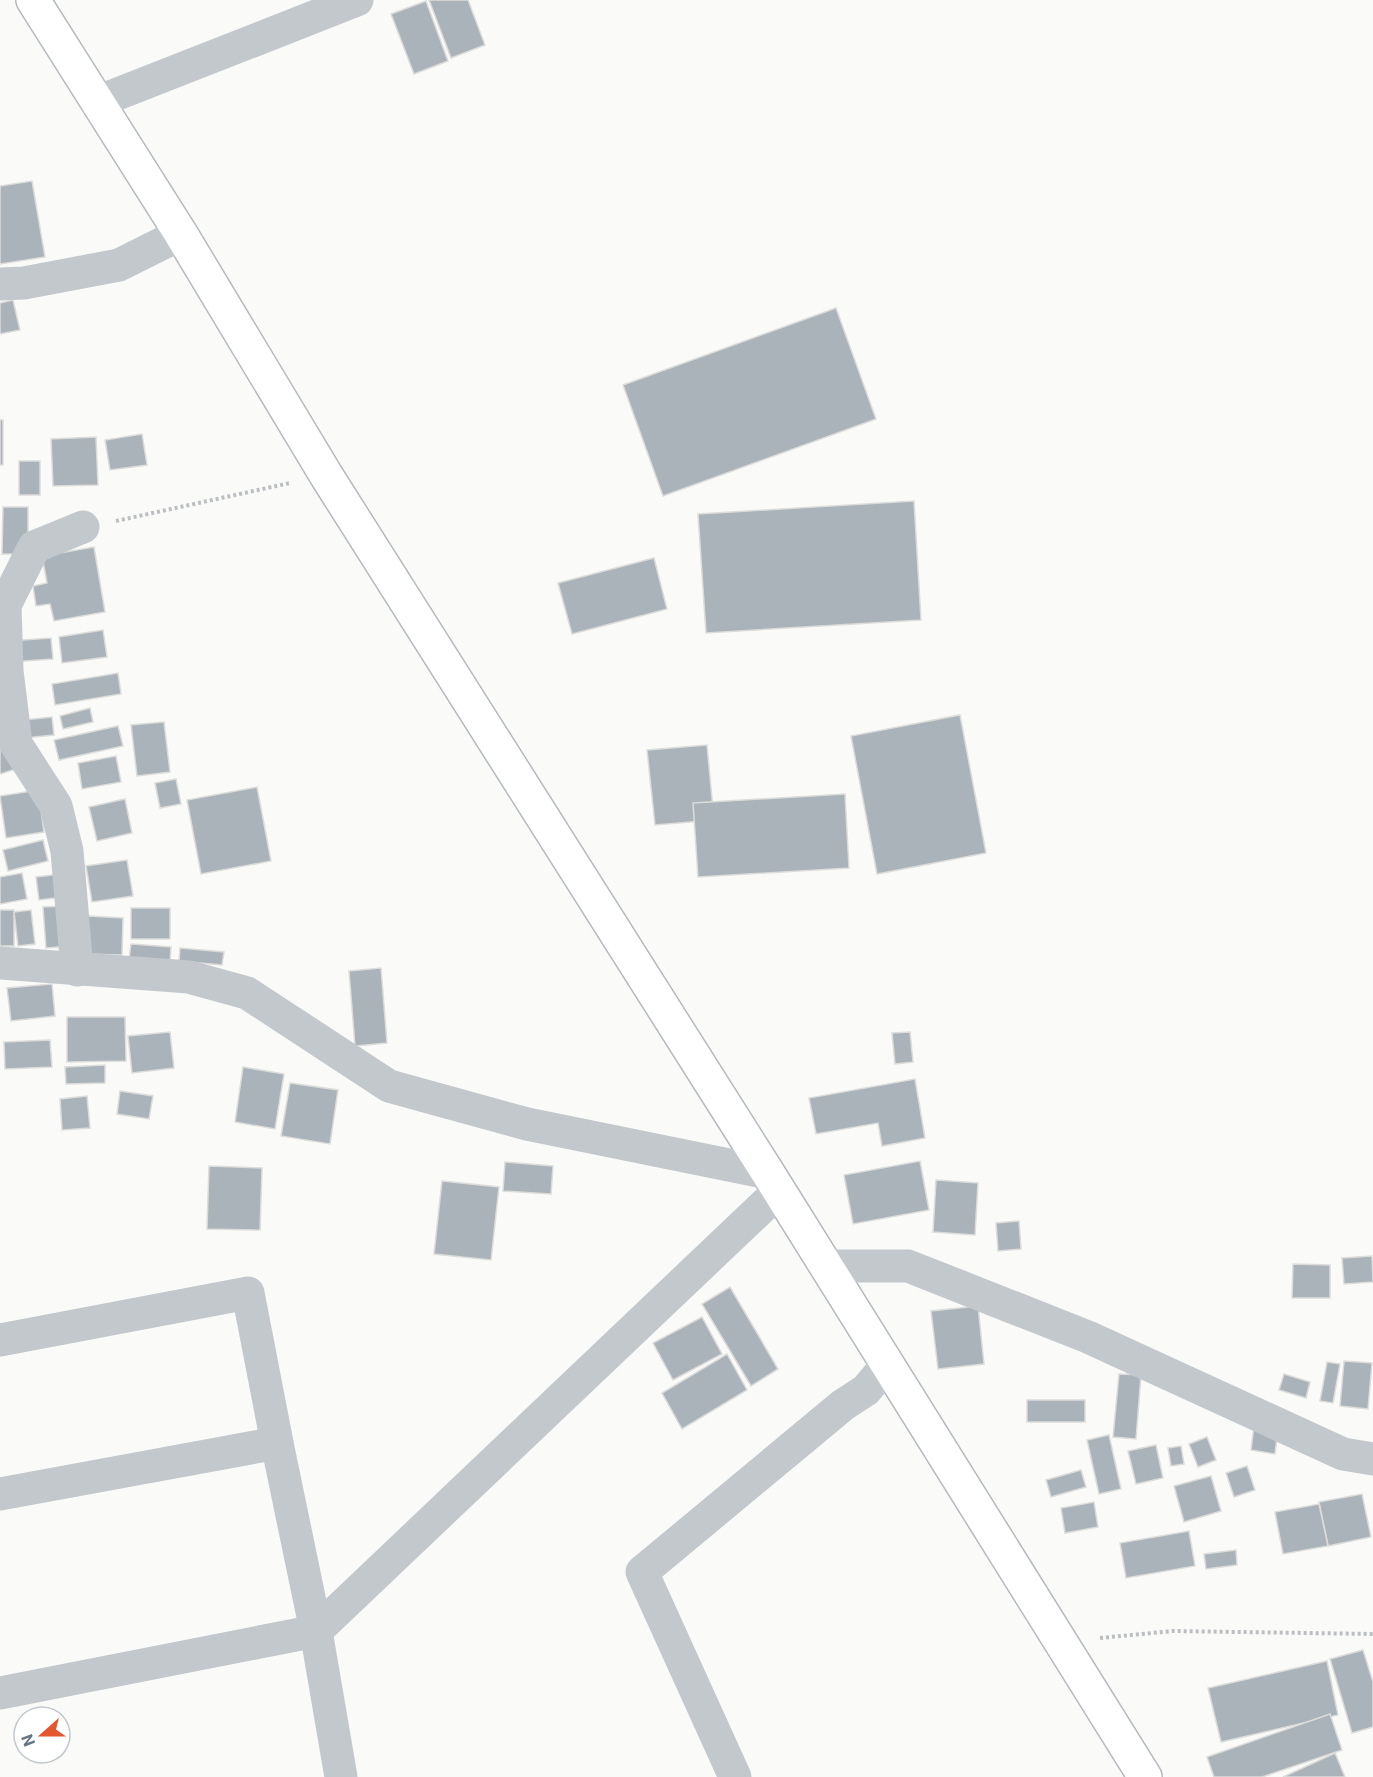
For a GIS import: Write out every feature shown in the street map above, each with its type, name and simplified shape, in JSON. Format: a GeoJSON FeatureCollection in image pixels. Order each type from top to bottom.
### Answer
{"type":"FeatureCollection","features":[{"type":"Feature","properties":{"kind":"main road"},"geometry":{"type":"LineString","coordinates":[[33,0],[181,234],[326,475],[826,1266],[1145,1777]]}},
{"type":"Feature","properties":{"kind":"street"},"geometry":{"type":"LineString","coordinates":[[97,102],[357,0]]}},
{"type":"Feature","properties":{"kind":"street"},"geometry":{"type":"LineString","coordinates":[[0,284],[24,283],[119,265],[181,234]]}},
{"type":"Feature","properties":{"kind":"street"},"geometry":{"type":"LineString","coordinates":[[77,969],[67,851],[56,806],[16,744],[2,605],[34,547],[83,527]]}},
{"type":"Feature","properties":{"kind":"street"},"geometry":{"type":"LineString","coordinates":[[0,963],[189,977],[247,993],[389,1086],[527,1124],[773,1182]]}},
{"type":"Feature","properties":{"kind":"street"},"geometry":{"type":"LineString","coordinates":[[0,1693],[316,1631],[773,1182]]}},
{"type":"Feature","properties":{"kind":"street"},"geometry":{"type":"LineString","coordinates":[[826,1266],[908,1266],[1088,1338],[1343,1454],[1373,1459]]}},
{"type":"Feature","properties":{"kind":"street"},"geometry":{"type":"LineString","coordinates":[[0,1340],[248,1293],[316,1631],[341,1777]]}},
{"type":"Feature","properties":{"kind":"street"},"geometry":{"type":"LineString","coordinates":[[735,1777],[642,1572],[843,1405],[866,1390],[887,1365]]}},
{"type":"Feature","properties":{"kind":"street"},"geometry":{"type":"LineString","coordinates":[[0,1494],[278,1443]]}},
{"type":"Feature","properties":{"kind":"path"},"geometry":{"type":"LineString","coordinates":[[83,527],[326,475]]}},
{"type":"Feature","properties":{"kind":"path"},"geometry":{"type":"LineString","coordinates":[[1061,1642],[1173,1631],[1373,1634]]}},
{"type":"Feature","properties":{"kind":"building"},"geometry":{"type":"Polygon","coordinates":[[[429,0],[468,0],[485,45],[451,58],[429,0]]]}},
{"type":"Feature","properties":{"kind":"building"},"geometry":{"type":"Polygon","coordinates":[[[426,1],[448,61],[414,74],[391,14],[426,1]]]}},
{"type":"Feature","properties":{"kind":"building"},"geometry":{"type":"Polygon","coordinates":[[[32,181],[45,257],[0,264],[0,186],[32,181]]]}},
{"type":"Feature","properties":{"kind":"building"},"geometry":{"type":"Polygon","coordinates":[[[13,300],[20,330],[0,334],[0,303],[13,300]]]}},
{"type":"Feature","properties":{"kind":"building"},"geometry":{"type":"Polygon","coordinates":[[[836,308],[876,419],[663,496],[623,385],[836,308]]]}},
{"type":"Feature","properties":{"kind":"building"},"geometry":{"type":"Polygon","coordinates":[[[0,420],[3,420],[3,465],[0,465],[0,420]]]}},
{"type":"Feature","properties":{"kind":"building"},"geometry":{"type":"Polygon","coordinates":[[[142,434],[147,465],[110,470],[105,440],[142,434]]]}},
{"type":"Feature","properties":{"kind":"building"},"geometry":{"type":"Polygon","coordinates":[[[96,437],[98,485],[53,486],[51,439],[96,437]]]}},
{"type":"Feature","properties":{"kind":"building"},"geometry":{"type":"Polygon","coordinates":[[[19,461],[40,461],[40,495],[19,495],[19,461]]]}},
{"type":"Feature","properties":{"kind":"building"},"geometry":{"type":"Polygon","coordinates":[[[914,501],[921,620],[706,633],[698,514],[914,501]]]}},
{"type":"Feature","properties":{"kind":"building"},"geometry":{"type":"Polygon","coordinates":[[[3,507],[28,507],[28,554],[2,554],[3,507]]]}},
{"type":"Feature","properties":{"kind":"building"},"geometry":{"type":"Polygon","coordinates":[[[94,547],[105,612],[54,621],[50,604],[36,606],[33,586],[47,583],[42,556],[94,547]]]}},
{"type":"Feature","properties":{"kind":"building"},"geometry":{"type":"Polygon","coordinates":[[[654,558],[667,609],[572,634],[558,583],[654,558]]]}},
{"type":"Feature","properties":{"kind":"building"},"geometry":{"type":"Polygon","coordinates":[[[103,630],[107,657],[62,663],[59,637],[103,630]]]}},
{"type":"Feature","properties":{"kind":"building"},"geometry":{"type":"Polygon","coordinates":[[[51,638],[53,659],[11,662],[9,641],[51,638]]]}},
{"type":"Feature","properties":{"kind":"building"},"geometry":{"type":"Polygon","coordinates":[[[118,673],[121,694],[55,705],[52,684],[118,673]]]}},
{"type":"Feature","properties":{"kind":"building"},"geometry":{"type":"Polygon","coordinates":[[[90,708],[93,722],[63,729],[60,716],[90,708]]]}},
{"type":"Feature","properties":{"kind":"building"},"geometry":{"type":"Polygon","coordinates":[[[960,715],[986,853],[877,874],[851,736],[960,715]]]}},
{"type":"Feature","properties":{"kind":"building"},"geometry":{"type":"Polygon","coordinates":[[[52,717],[54,735],[25,738],[24,720],[52,717]]]}},
{"type":"Feature","properties":{"kind":"building"},"geometry":{"type":"Polygon","coordinates":[[[164,722],[170,772],[137,776],[131,725],[164,722]]]}},
{"type":"Feature","properties":{"kind":"building"},"geometry":{"type":"Polygon","coordinates":[[[118,726],[123,746],[59,760],[54,740],[118,726]]]}},
{"type":"Feature","properties":{"kind":"building"},"geometry":{"type":"Polygon","coordinates":[[[0,738],[19,768],[0,774],[0,738]]]}},
{"type":"Feature","properties":{"kind":"building"},"geometry":{"type":"Polygon","coordinates":[[[707,745],[714,820],[655,825],[647,750],[707,745]]]}},
{"type":"Feature","properties":{"kind":"building"},"geometry":{"type":"Polygon","coordinates":[[[116,756],[121,782],[82,789],[78,763],[116,756]]]}},
{"type":"Feature","properties":{"kind":"building"},"geometry":{"type":"Polygon","coordinates":[[[176,779],[181,804],[160,808],[155,783],[176,779]]]}},
{"type":"Feature","properties":{"kind":"building"},"geometry":{"type":"Polygon","coordinates":[[[257,787],[271,861],[201,874],[187,800],[257,787]]]}},
{"type":"Feature","properties":{"kind":"building"},"geometry":{"type":"Polygon","coordinates":[[[38,790],[44,832],[6,838],[0,796],[38,790]]]}},
{"type":"Feature","properties":{"kind":"building"},"geometry":{"type":"Polygon","coordinates":[[[845,794],[849,868],[698,877],[693,803],[845,794]]]}},
{"type":"Feature","properties":{"kind":"building"},"geometry":{"type":"Polygon","coordinates":[[[125,799],[132,833],[97,841],[89,807],[125,799]]]}},
{"type":"Feature","properties":{"kind":"building"},"geometry":{"type":"Polygon","coordinates":[[[43,840],[48,861],[8,871],[3,850],[43,840]]]}},
{"type":"Feature","properties":{"kind":"building"},"geometry":{"type":"Polygon","coordinates":[[[127,860],[133,896],[92,902],[86,866],[127,860]]]}},
{"type":"Feature","properties":{"kind":"building"},"geometry":{"type":"Polygon","coordinates":[[[22,873],[27,899],[0,904],[0,877],[22,873]]]}},
{"type":"Feature","properties":{"kind":"building"},"geometry":{"type":"Polygon","coordinates":[[[61,874],[63,897],[39,900],[36,877],[61,874]]]}},
{"type":"Feature","properties":{"kind":"building"},"geometry":{"type":"Polygon","coordinates":[[[68,906],[70,946],[46,948],[43,907],[68,906]]]}},
{"type":"Feature","properties":{"kind":"building"},"geometry":{"type":"Polygon","coordinates":[[[131,908],[170,908],[170,939],[131,939],[131,908]]]}},
{"type":"Feature","properties":{"kind":"building"},"geometry":{"type":"Polygon","coordinates":[[[0,910],[14,910],[14,946],[0,946],[0,910]]]}},
{"type":"Feature","properties":{"kind":"building"},"geometry":{"type":"Polygon","coordinates":[[[31,910],[35,944],[18,946],[14,912],[31,910]]]}},
{"type":"Feature","properties":{"kind":"building"},"geometry":{"type":"Polygon","coordinates":[[[88,916],[123,918],[122,955],[87,954],[88,916]]]}},
{"type":"Feature","properties":{"kind":"building"},"geometry":{"type":"Polygon","coordinates":[[[131,944],[171,947],[170,962],[129,959],[131,944]]]}},
{"type":"Feature","properties":{"kind":"building"},"geometry":{"type":"Polygon","coordinates":[[[180,948],[224,952],[222,965],[179,961],[180,948]]]}},
{"type":"Feature","properties":{"kind":"building"},"geometry":{"type":"Polygon","coordinates":[[[381,968],[387,1043],[355,1046],[349,971],[381,968]]]}},
{"type":"Feature","properties":{"kind":"building"},"geometry":{"type":"Polygon","coordinates":[[[52,984],[55,1016],[11,1021],[7,988],[52,984]]]}},
{"type":"Feature","properties":{"kind":"building"},"geometry":{"type":"Polygon","coordinates":[[[67,1017],[125,1017],[126,1061],[67,1062],[67,1017]]]}},
{"type":"Feature","properties":{"kind":"building"},"geometry":{"type":"Polygon","coordinates":[[[170,1032],[174,1068],[132,1073],[128,1036],[170,1032]]]}},
{"type":"Feature","properties":{"kind":"building"},"geometry":{"type":"Polygon","coordinates":[[[910,1032],[913,1062],[895,1064],[892,1033],[910,1032]]]}},
{"type":"Feature","properties":{"kind":"building"},"geometry":{"type":"Polygon","coordinates":[[[50,1040],[52,1067],[5,1069],[4,1042],[50,1040]]]}},
{"type":"Feature","properties":{"kind":"building"},"geometry":{"type":"Polygon","coordinates":[[[105,1065],[105,1083],[66,1084],[65,1067],[105,1065]]]}},
{"type":"Feature","properties":{"kind":"building"},"geometry":{"type":"Polygon","coordinates":[[[243,1067],[284,1074],[275,1129],[235,1122],[243,1067]]]}},
{"type":"Feature","properties":{"kind":"building"},"geometry":{"type":"Polygon","coordinates":[[[915,1079],[925,1138],[882,1146],[878,1123],[816,1134],[809,1098],[915,1079]]]}},
{"type":"Feature","properties":{"kind":"building"},"geometry":{"type":"Polygon","coordinates":[[[290,1083],[338,1090],[330,1144],[281,1136],[290,1083]]]}},
{"type":"Feature","properties":{"kind":"building"},"geometry":{"type":"Polygon","coordinates":[[[120,1091],[153,1096],[149,1119],[117,1114],[120,1091]]]}},
{"type":"Feature","properties":{"kind":"building"},"geometry":{"type":"Polygon","coordinates":[[[87,1096],[90,1128],[62,1130],[60,1099],[87,1096]]]}},
{"type":"Feature","properties":{"kind":"building"},"geometry":{"type":"Polygon","coordinates":[[[920,1161],[929,1210],[853,1224],[844,1175],[920,1161]]]}},
{"type":"Feature","properties":{"kind":"building"},"geometry":{"type":"Polygon","coordinates":[[[505,1162],[553,1166],[551,1194],[503,1191],[505,1162]]]}},
{"type":"Feature","properties":{"kind":"building"},"geometry":{"type":"Polygon","coordinates":[[[209,1166],[262,1168],[260,1230],[207,1229],[209,1166]]]}},
{"type":"Feature","properties":{"kind":"building"},"geometry":{"type":"Polygon","coordinates":[[[936,1180],[978,1183],[975,1235],[933,1232],[936,1180]]]}},
{"type":"Feature","properties":{"kind":"building"},"geometry":{"type":"Polygon","coordinates":[[[442,1181],[499,1187],[491,1260],[434,1254],[442,1181]]]}},
{"type":"Feature","properties":{"kind":"building"},"geometry":{"type":"Polygon","coordinates":[[[1019,1221],[1021,1249],[998,1251],[996,1223],[1019,1221]]]}},
{"type":"Feature","properties":{"kind":"building"},"geometry":{"type":"Polygon","coordinates":[[[1372,1256],[1373,1282],[1344,1284],[1342,1258],[1372,1256]]]}},
{"type":"Feature","properties":{"kind":"building"},"geometry":{"type":"Polygon","coordinates":[[[1293,1264],[1330,1265],[1330,1298],[1292,1298],[1293,1264]]]}},
{"type":"Feature","properties":{"kind":"building"},"geometry":{"type":"Polygon","coordinates":[[[730,1287],[778,1369],[751,1386],[702,1304],[730,1287]]]}},
{"type":"Feature","properties":{"kind":"building"},"geometry":{"type":"Polygon","coordinates":[[[978,1306],[984,1364],[938,1369],[931,1311],[978,1306]]]}},
{"type":"Feature","properties":{"kind":"building"},"geometry":{"type":"Polygon","coordinates":[[[702,1317],[722,1354],[673,1380],[653,1343],[702,1317]]]}},
{"type":"Feature","properties":{"kind":"building"},"geometry":{"type":"Polygon","coordinates":[[[727,1354],[747,1390],[682,1429],[662,1393],[727,1354]]]}},
{"type":"Feature","properties":{"kind":"building"},"geometry":{"type":"Polygon","coordinates":[[[1344,1361],[1372,1363],[1368,1409],[1340,1406],[1344,1361]]]}},
{"type":"Feature","properties":{"kind":"building"},"geometry":{"type":"Polygon","coordinates":[[[1327,1362],[1340,1364],[1333,1403],[1320,1401],[1327,1362]]]}},
{"type":"Feature","properties":{"kind":"building"},"geometry":{"type":"Polygon","coordinates":[[[1119,1374],[1141,1375],[1136,1439],[1113,1437],[1119,1374]]]}},
{"type":"Feature","properties":{"kind":"building"},"geometry":{"type":"Polygon","coordinates":[[[1284,1374],[1310,1382],[1306,1398],[1279,1390],[1284,1374]]]}},
{"type":"Feature","properties":{"kind":"building"},"geometry":{"type":"Polygon","coordinates":[[[1027,1400],[1085,1400],[1085,1422],[1027,1422],[1027,1400]]]}},
{"type":"Feature","properties":{"kind":"building"},"geometry":{"type":"Polygon","coordinates":[[[1254,1426],[1278,1429],[1275,1454],[1251,1450],[1254,1426]]]}},
{"type":"Feature","properties":{"kind":"building"},"geometry":{"type":"Polygon","coordinates":[[[1109,1435],[1121,1489],[1099,1494],[1087,1440],[1109,1435]]]}},
{"type":"Feature","properties":{"kind":"building"},"geometry":{"type":"Polygon","coordinates":[[[1207,1437],[1216,1460],[1198,1467],[1189,1444],[1207,1437]]]}},
{"type":"Feature","properties":{"kind":"building"},"geometry":{"type":"Polygon","coordinates":[[[1156,1445],[1163,1478],[1136,1484],[1128,1451],[1156,1445]]]}},
{"type":"Feature","properties":{"kind":"building"},"geometry":{"type":"Polygon","coordinates":[[[1181,1446],[1184,1464],[1171,1466],[1168,1448],[1181,1446]]]}},
{"type":"Feature","properties":{"kind":"building"},"geometry":{"type":"Polygon","coordinates":[[[1247,1466],[1255,1490],[1234,1497],[1226,1473],[1247,1466]]]}},
{"type":"Feature","properties":{"kind":"building"},"geometry":{"type":"Polygon","coordinates":[[[1081,1470],[1086,1487],[1051,1497],[1046,1480],[1081,1470]]]}},
{"type":"Feature","properties":{"kind":"building"},"geometry":{"type":"Polygon","coordinates":[[[1211,1476],[1221,1511],[1184,1522],[1174,1486],[1211,1476]]]}},
{"type":"Feature","properties":{"kind":"building"},"geometry":{"type":"Polygon","coordinates":[[[1362,1494],[1371,1537],[1328,1546],[1319,1502],[1362,1494]]]}},
{"type":"Feature","properties":{"kind":"building"},"geometry":{"type":"Polygon","coordinates":[[[1094,1502],[1098,1527],[1065,1533],[1061,1508],[1094,1502]]]}},
{"type":"Feature","properties":{"kind":"building"},"geometry":{"type":"Polygon","coordinates":[[[1319,1504],[1328,1546],[1283,1554],[1275,1512],[1319,1504]]]}},
{"type":"Feature","properties":{"kind":"building"},"geometry":{"type":"Polygon","coordinates":[[[1189,1531],[1195,1566],[1126,1578],[1120,1543],[1189,1531]]]}},
{"type":"Feature","properties":{"kind":"building"},"geometry":{"type":"Polygon","coordinates":[[[1236,1550],[1237,1565],[1206,1569],[1204,1554],[1236,1550]]]}},
{"type":"Feature","properties":{"kind":"building"},"geometry":{"type":"Polygon","coordinates":[[[1363,1650],[1373,1682],[1373,1727],[1352,1733],[1330,1659],[1363,1650]]]}},
{"type":"Feature","properties":{"kind":"building"},"geometry":{"type":"Polygon","coordinates":[[[1327,1661],[1338,1715],[1221,1742],[1208,1688],[1327,1661]]]}},
{"type":"Feature","properties":{"kind":"building"},"geometry":{"type":"Polygon","coordinates":[[[1330,1714],[1342,1750],[1262,1777],[1214,1777],[1207,1757],[1330,1714]]]}},
{"type":"Feature","properties":{"kind":"building"},"geometry":{"type":"Polygon","coordinates":[[[1335,1753],[1345,1777],[1283,1777],[1335,1753]]]}}]}
